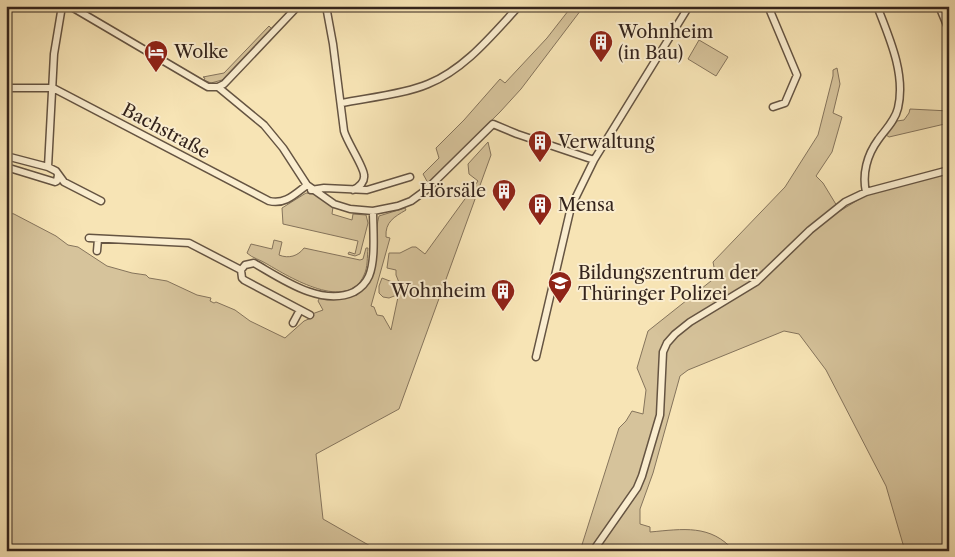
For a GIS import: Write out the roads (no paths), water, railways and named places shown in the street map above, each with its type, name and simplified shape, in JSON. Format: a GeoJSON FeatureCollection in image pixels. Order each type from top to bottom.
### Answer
{"type":"FeatureCollection","features":[{"type":"Feature","properties":{"kind":"street"},"geometry":{"type":"LineString","coordinates":[[48,167],[54,54],[62,6]]}},
{"type":"Feature","properties":{"kind":"street"},"geometry":{"type":"LineString","coordinates":[[70,6],[208,87],[218,87],[224,84],[298,6]]}},
{"type":"Feature","properties":{"kind":"street"},"geometry":{"type":"LineString","coordinates":[[326,6],[342,103],[344,131],[364,174],[363,182],[353,190]]}},
{"type":"Feature","properties":{"kind":"street"},"geometry":{"type":"LineString","coordinates":[[342,103],[421,87],[449,74],[464,62],[519,6]]}},
{"type":"Feature","properties":{"kind":"street"},"geometry":{"type":"LineString","coordinates":[[536,357],[570,207],[594,160],[689,6]]}},
{"type":"Feature","properties":{"kind":"street"},"geometry":{"type":"LineString","coordinates":[[768,6],[797,75],[785,103],[773,107]]}},
{"type":"Feature","properties":{"kind":"street"},"geometry":{"type":"LineString","coordinates":[[866,192],[864,178],[868,160],[876,142],[892,121],[899,101],[899,85],[894,57],[878,6]]}},
{"type":"Feature","properties":{"kind":"street"},"geometry":{"type":"LineString","coordinates":[[939,6],[949,30]]}},
{"type":"Feature","properties":{"kind":"street"},"geometry":{"type":"LineString","coordinates":[[218,87],[264,126],[283,148],[309,187],[342,207],[373,211],[398,206],[420,195],[493,124],[594,160]]}},
{"type":"Feature","properties":{"kind":"street","name":"Bachstraße"},"geometry":{"type":"LineString","coordinates":[[6,88],[53,88],[269,201],[281,202],[309,187]]}},
{"type":"Feature","properties":{"kind":"street"},"geometry":{"type":"LineString","coordinates":[[6,156],[48,167],[56,171],[64,182],[101,201]]}},
{"type":"Feature","properties":{"kind":"street"},"geometry":{"type":"LineString","coordinates":[[6,166],[55,182],[58,175]]}},
{"type":"Feature","properties":{"kind":"street"},"geometry":{"type":"LineString","coordinates":[[593,551],[636,488],[642,476],[660,415],[663,352],[667,343],[675,334],[690,322],[756,282],[845,202],[866,192],[949,170]]}},
{"type":"Feature","properties":{"kind":"street"},"geometry":{"type":"LineString","coordinates":[[309,187],[367,190],[410,177]]}},
{"type":"Feature","properties":{"kind":"street"},"geometry":{"type":"LineString","coordinates":[[310,316],[244,280],[241,270],[245,265],[254,263],[286,281],[312,292],[337,296],[360,289],[370,275],[373,248],[373,211]]}},
{"type":"Feature","properties":{"kind":"street"},"geometry":{"type":"LineString","coordinates":[[89,238],[189,243],[241,270]]}},
{"type":"Feature","properties":{"kind":"street"},"geometry":{"type":"LineString","coordinates":[[97,251],[98,239]]}},
{"type":"Feature","properties":{"kind":"street"},"geometry":{"type":"LineString","coordinates":[[293,323],[300,310]]}},
{"type":"Feature","properties":{"kind":"place","name":"Wohnheim (in Bau)"},"geometry":{"type":"Point","coordinates":[601,63]}},
{"type":"Feature","properties":{"kind":"place","name":"Wolke"},"geometry":{"type":"Point","coordinates":[156,73]}},
{"type":"Feature","properties":{"kind":"place","name":"Verwaltung"},"geometry":{"type":"Point","coordinates":[540,163]}},
{"type":"Feature","properties":{"kind":"place","name":"Hörsäle"},"geometry":{"type":"Point","coordinates":[504,212]}},
{"type":"Feature","properties":{"kind":"place","name":"Mensa"},"geometry":{"type":"Point","coordinates":[540,226]}},
{"type":"Feature","properties":{"kind":"place","name":"Bildungszentrum der Thüringer Polizei"},"geometry":{"type":"Point","coordinates":[560,304]}},
{"type":"Feature","properties":{"kind":"place","name":"Wohnheim"},"geometry":{"type":"Point","coordinates":[503,312]}}]}
